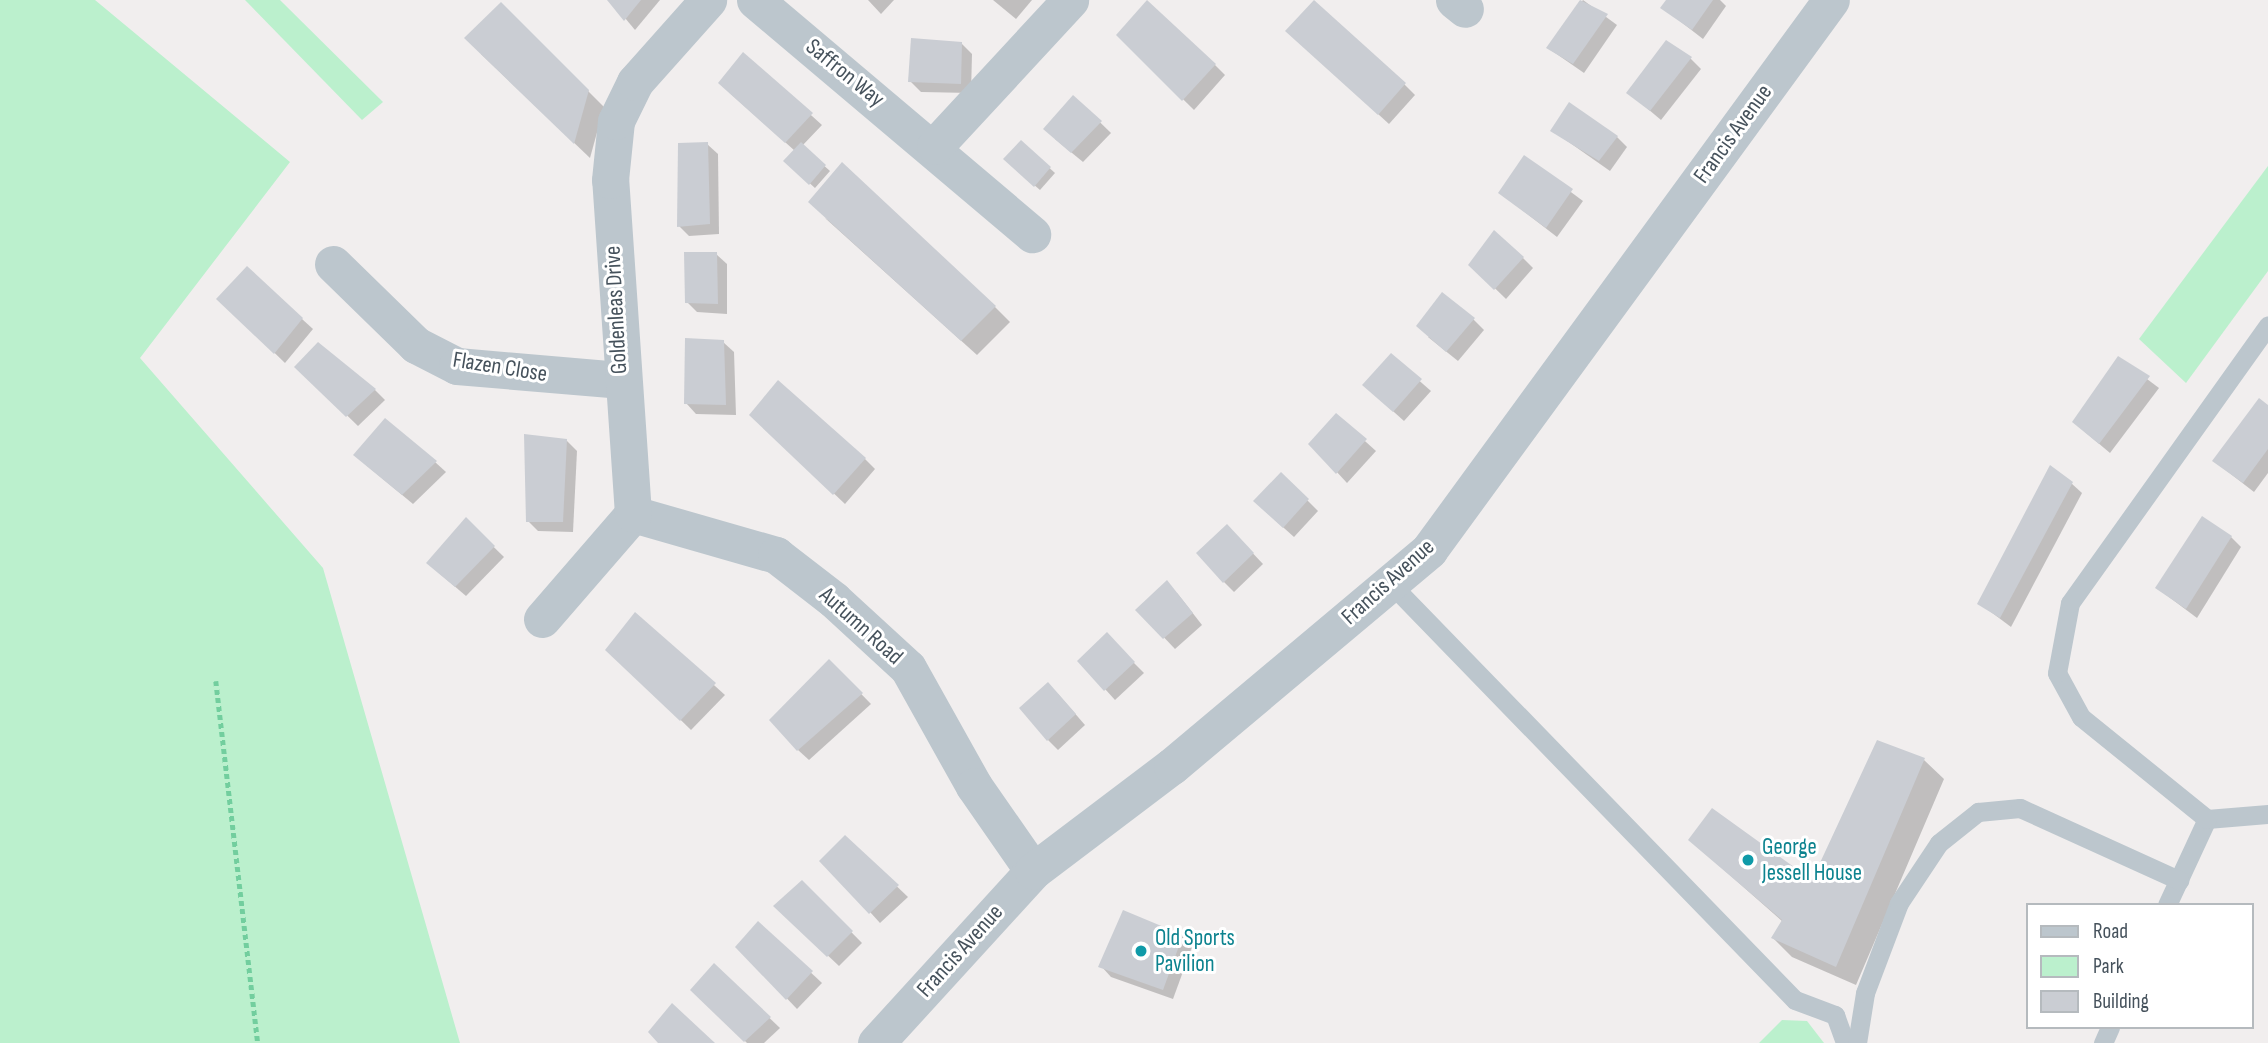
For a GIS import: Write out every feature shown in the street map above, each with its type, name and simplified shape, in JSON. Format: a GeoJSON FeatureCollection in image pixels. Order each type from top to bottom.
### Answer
{"type":"FeatureCollection","features":[{"type":"Feature","properties":{"kind":"street","name":"Goldenleas Drive"},"geometry":{"type":"LineString","coordinates":[[633,514],[619,380],[610,180],[616,121],[635,82],[708,0]]}},
{"type":"Feature","properties":{"kind":"street","name":"Saffron Way"},"geometry":{"type":"LineString","coordinates":[[755,0],[934,146],[1032,234]]}},
{"type":"Feature","properties":{"kind":"street"},"geometry":{"type":"LineString","coordinates":[[934,146],[1070,0]]}},
{"type":"Feature","properties":{"kind":"street","name":"Francis Avenue"},"geometry":{"type":"LineString","coordinates":[[876,1043],[1033,871],[1172,766],[1429,550],[1831,0]]}},
{"type":"Feature","properties":{"kind":"street","name":"Flazen Close"},"geometry":{"type":"LineString","coordinates":[[333,264],[416,345],[457,366],[619,380]]}},
{"type":"Feature","properties":{"kind":"street"},"geometry":{"type":"LineString","coordinates":[[542,619],[633,514]]}},
{"type":"Feature","properties":{"kind":"street","name":"Autumn Road"},"geometry":{"type":"LineString","coordinates":[[633,514],[776,555],[834,600],[908,668],[974,786],[1033,871]]}},
{"type":"Feature","properties":{"kind":"lane"},"geometry":{"type":"LineString","coordinates":[[2268,325],[2070,603],[2057,673],[2081,716],[2207,819],[2268,814]]}},
{"type":"Feature","properties":{"kind":"lane"},"geometry":{"type":"LineString","coordinates":[[1390,583],[1795,1000],[1835,1015],[1845,1043]]}},
{"type":"Feature","properties":{"kind":"lane"},"geometry":{"type":"LineString","coordinates":[[1857,1043],[1865,993],[1899,903],[1939,844],[1978,812],[2020,808],[2179,880]]}},
{"type":"Feature","properties":{"kind":"lane"},"geometry":{"type":"LineString","coordinates":[[2168,903],[2207,819]]}},
{"type":"Feature","properties":{"kind":"path"},"geometry":{"type":"LineString","coordinates":[[216,681],[258,1043]]}},
{"type":"Feature","properties":{"kind":"green space"},"geometry":{"type":"Polygon","coordinates":[[[0,0],[95,0],[290,162],[140,358],[323,568],[460,1043],[0,1043],[0,0]]]}},
{"type":"Feature","properties":{"kind":"green space"},"geometry":{"type":"Polygon","coordinates":[[[245,0],[280,0],[383,102],[362,120],[245,0]]]}},
{"type":"Feature","properties":{"kind":"green space"},"geometry":{"type":"Polygon","coordinates":[[[2268,166],[2268,271],[2186,383],[2139,339],[2268,166]]]}},
{"type":"Feature","properties":{"kind":"green space"},"geometry":{"type":"Polygon","coordinates":[[[1782,1020],[1807,1021],[1824,1043],[1759,1043],[1782,1020]]]}},
{"type":"Feature","properties":{"kind":"building"},"geometry":{"type":"Polygon","coordinates":[[[607,0],[641,0],[624,21],[607,0]]]}},
{"type":"Feature","properties":{"kind":"building"},"geometry":{"type":"Polygon","coordinates":[[[1147,0],[1216,64],[1182,101],[1116,35],[1147,0]]]}},
{"type":"Feature","properties":{"kind":"building"},"geometry":{"type":"Polygon","coordinates":[[[1314,0],[1406,83],[1378,115],[1285,31],[1314,0]]]}},
{"type":"Feature","properties":{"kind":"building"},"geometry":{"type":"Polygon","coordinates":[[[1580,0],[1608,14],[1573,64],[1546,48],[1580,0]]]}},
{"type":"Feature","properties":{"kind":"building"},"geometry":{"type":"Polygon","coordinates":[[[1666,0],[1713,0],[1692,30],[1660,8],[1666,0]]]}},
{"type":"Feature","properties":{"kind":"building"},"geometry":{"type":"Polygon","coordinates":[[[501,2],[589,90],[574,144],[464,38],[501,2]]]}},
{"type":"Feature","properties":{"kind":"building"},"geometry":{"type":"Polygon","coordinates":[[[911,38],[962,42],[961,84],[908,82],[911,38]]]}},
{"type":"Feature","properties":{"kind":"building"},"geometry":{"type":"Polygon","coordinates":[[[1666,40],[1692,57],[1650,111],[1626,93],[1666,40]]]}},
{"type":"Feature","properties":{"kind":"building"},"geometry":{"type":"Polygon","coordinates":[[[743,52],[813,113],[785,143],[718,83],[743,52]]]}},
{"type":"Feature","properties":{"kind":"building"},"geometry":{"type":"Polygon","coordinates":[[[1073,95],[1102,121],[1071,153],[1043,129],[1073,95]]]}},
{"type":"Feature","properties":{"kind":"building"},"geometry":{"type":"Polygon","coordinates":[[[1569,102],[1618,136],[1599,161],[1550,131],[1569,102]]]}},
{"type":"Feature","properties":{"kind":"building"},"geometry":{"type":"Polygon","coordinates":[[[1021,140],[1051,167],[1034,187],[1003,159],[1021,140]]]}},
{"type":"Feature","properties":{"kind":"building"},"geometry":{"type":"Polygon","coordinates":[[[708,142],[710,224],[677,227],[678,143],[708,142]]]}},
{"type":"Feature","properties":{"kind":"building"},"geometry":{"type":"Polygon","coordinates":[[[801,142],[826,165],[809,185],[783,161],[801,142]]]}},
{"type":"Feature","properties":{"kind":"building"},"geometry":{"type":"Polygon","coordinates":[[[1524,155],[1573,189],[1546,228],[1498,193],[1524,155]]]}},
{"type":"Feature","properties":{"kind":"building"},"geometry":{"type":"Polygon","coordinates":[[[842,162],[996,306],[961,341],[808,202],[842,162]]]}},
{"type":"Feature","properties":{"kind":"building"},"geometry":{"type":"Polygon","coordinates":[[[1494,230],[1524,257],[1494,290],[1468,265],[1494,230]]]}},
{"type":"Feature","properties":{"kind":"building"},"geometry":{"type":"Polygon","coordinates":[[[684,252],[717,252],[718,304],[685,303],[684,252]]]}},
{"type":"Feature","properties":{"kind":"building"},"geometry":{"type":"Polygon","coordinates":[[[247,266],[303,318],[274,354],[216,299],[247,266]]]}},
{"type":"Feature","properties":{"kind":"building"},"geometry":{"type":"Polygon","coordinates":[[[1442,292],[1475,318],[1446,352],[1416,326],[1442,292]]]}},
{"type":"Feature","properties":{"kind":"building"},"geometry":{"type":"Polygon","coordinates":[[[685,338],[724,340],[726,405],[684,404],[685,338]]]}},
{"type":"Feature","properties":{"kind":"building"},"geometry":{"type":"Polygon","coordinates":[[[318,342],[376,389],[346,417],[294,367],[318,342]]]}},
{"type":"Feature","properties":{"kind":"building"},"geometry":{"type":"Polygon","coordinates":[[[1391,353],[1422,379],[1393,412],[1362,385],[1391,353]]]}},
{"type":"Feature","properties":{"kind":"building"},"geometry":{"type":"Polygon","coordinates":[[[2118,356],[2150,376],[2099,444],[2072,422],[2118,356]]]}},
{"type":"Feature","properties":{"kind":"building"},"geometry":{"type":"Polygon","coordinates":[[[778,380],[866,458],[833,495],[749,415],[778,380]]]}},
{"type":"Feature","properties":{"kind":"building"},"geometry":{"type":"Polygon","coordinates":[[[2259,398],[2268,405],[2268,449],[2243,483],[2212,461],[2259,398]]]}},
{"type":"Feature","properties":{"kind":"building"},"geometry":{"type":"Polygon","coordinates":[[[1336,413],[1367,439],[1336,474],[1308,444],[1336,413]]]}},
{"type":"Feature","properties":{"kind":"building"},"geometry":{"type":"Polygon","coordinates":[[[385,418],[437,461],[402,495],[353,455],[385,418]]]}},
{"type":"Feature","properties":{"kind":"building"},"geometry":{"type":"Polygon","coordinates":[[[524,434],[567,439],[563,522],[526,522],[524,434]]]}},
{"type":"Feature","properties":{"kind":"building"},"geometry":{"type":"Polygon","coordinates":[[[2050,465],[2073,482],[2000,618],[1977,604],[2050,465]]]}},
{"type":"Feature","properties":{"kind":"building"},"geometry":{"type":"Polygon","coordinates":[[[1281,472],[1309,499],[1283,528],[1253,501],[1281,472]]]}},
{"type":"Feature","properties":{"kind":"building"},"geometry":{"type":"Polygon","coordinates":[[[2202,516],[2232,536],[2186,609],[2155,588],[2202,516]]]}},
{"type":"Feature","properties":{"kind":"building"},"geometry":{"type":"Polygon","coordinates":[[[466,517],[495,546],[455,587],[426,563],[466,517]]]}},
{"type":"Feature","properties":{"kind":"building"},"geometry":{"type":"Polygon","coordinates":[[[1227,524],[1254,553],[1223,583],[1196,553],[1227,524]]]}},
{"type":"Feature","properties":{"kind":"building"},"geometry":{"type":"Polygon","coordinates":[[[1167,580],[1193,613],[1163,639],[1135,610],[1167,580]]]}},
{"type":"Feature","properties":{"kind":"building"},"geometry":{"type":"Polygon","coordinates":[[[635,612],[716,683],[680,721],[605,650],[635,612]]]}},
{"type":"Feature","properties":{"kind":"building"},"geometry":{"type":"Polygon","coordinates":[[[1107,632],[1135,662],[1104,691],[1077,661],[1107,632]]]}},
{"type":"Feature","properties":{"kind":"building"},"geometry":{"type":"Polygon","coordinates":[[[829,659],[863,693],[797,751],[769,720],[829,659]]]}},
{"type":"Feature","properties":{"kind":"building"},"geometry":{"type":"Polygon","coordinates":[[[1048,682],[1076,714],[1047,741],[1019,708],[1048,682]]]}},
{"type":"Feature","properties":{"kind":"building","name":"George Jessell House"},"geometry":{"type":"Polygon","coordinates":[[[1877,740],[1925,758],[1836,967],[1771,938],[1782,920],[1688,840],[1712,808],[1812,880],[1877,740]]]}},
{"type":"Feature","properties":{"kind":"building"},"geometry":{"type":"Polygon","coordinates":[[[845,835],[899,885],[869,914],[819,861],[845,835]]]}},
{"type":"Feature","properties":{"kind":"building"},"geometry":{"type":"Polygon","coordinates":[[[802,880],[853,931],[827,957],[773,906],[802,880]]]}},
{"type":"Feature","properties":{"kind":"building","name":"Old Sports Pavilion"},"geometry":{"type":"Polygon","coordinates":[[[1123,910],[1183,935],[1163,990],[1098,967],[1123,910]]]}},
{"type":"Feature","properties":{"kind":"building"},"geometry":{"type":"Polygon","coordinates":[[[758,921],[813,971],[786,1000],[735,947],[758,921]]]}},
{"type":"Feature","properties":{"kind":"building"},"geometry":{"type":"Polygon","coordinates":[[[714,963],[771,1017],[744,1042],[690,990],[714,963]]]}},
{"type":"Feature","properties":{"kind":"building"},"geometry":{"type":"Polygon","coordinates":[[[672,1003],[715,1043],[658,1043],[648,1032],[672,1003]]]}},
{"type":"Feature","properties":{"kind":"place","name":"George Jessell House"},"geometry":{"type":"Point","coordinates":[1748,860]}},
{"type":"Feature","properties":{"kind":"place","name":"Old Sports Pavilion"},"geometry":{"type":"Point","coordinates":[1141,951]}}]}
